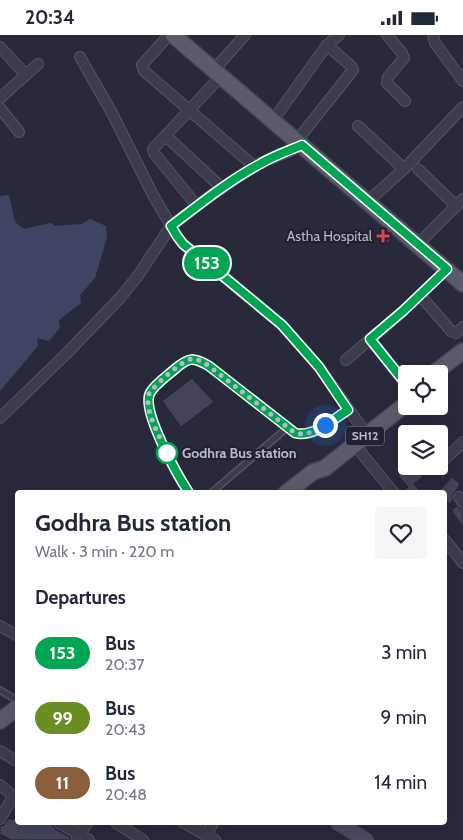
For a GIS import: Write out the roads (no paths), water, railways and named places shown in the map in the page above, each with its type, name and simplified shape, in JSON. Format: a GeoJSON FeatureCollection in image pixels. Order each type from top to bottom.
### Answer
{"type":"FeatureCollection","features":[{"type":"Feature","properties":{"kind":"main road"},"geometry":{"type":"LineString","coordinates":[[173,35],[279,113],[303,139],[375,195],[463,271]]}},
{"type":"Feature","properties":{"kind":"main road"},"geometry":{"type":"LineString","coordinates":[[188,35],[221,70],[303,139],[463,283]]}},
{"type":"Feature","properties":{"kind":"main road"},"geometry":{"type":"LineString","coordinates":[[445,365],[463,351]]}},
{"type":"Feature","properties":{"kind":"main road"},"geometry":{"type":"LineString","coordinates":[[448,372],[463,361]]}},
{"type":"Feature","properties":{"kind":"main road","name":"SH12"},"geometry":{"type":"LineString","coordinates":[[290,490],[314,471],[320,461],[398,401]]}},
{"type":"Feature","properties":{"kind":"main road","name":"SH12"},"geometry":{"type":"LineString","coordinates":[[314,471],[325,468],[398,410]]}},
{"type":"Feature","properties":{"kind":"main road"},"geometry":{"type":"LineString","coordinates":[[0,721],[15,709]]}},
{"type":"Feature","properties":{"kind":"street"},"geometry":{"type":"LineString","coordinates":[[169,35],[143,63],[142,68],[255,167]]}},
{"type":"Feature","properties":{"kind":"street"},"geometry":{"type":"LineString","coordinates":[[197,206],[154,153],[154,148],[190,110],[245,35]]}},
{"type":"Feature","properties":{"kind":"street"},"geometry":{"type":"LineString","coordinates":[[279,113],[327,45],[339,35]]}},
{"type":"Feature","properties":{"kind":"street"},"geometry":{"type":"LineString","coordinates":[[387,35],[404,58],[388,77],[387,83],[405,101]]}},
{"type":"Feature","properties":{"kind":"street"},"geometry":{"type":"LineString","coordinates":[[433,35],[435,43],[463,81]]}},
{"type":"Feature","properties":{"kind":"street"},"geometry":{"type":"LineString","coordinates":[[0,418],[120,299],[171,226],[222,188],[303,139],[353,70],[327,45]]}},
{"type":"Feature","properties":{"kind":"street"},"geometry":{"type":"LineString","coordinates":[[0,47],[26,75]]}},
{"type":"Feature","properties":{"kind":"street"},"geometry":{"type":"LineString","coordinates":[[80,57],[112,113],[153,195],[183,244],[282,325],[319,367],[362,428]]}},
{"type":"Feature","properties":{"kind":"street"},"geometry":{"type":"LineString","coordinates":[[0,98],[38,64]]}},
{"type":"Feature","properties":{"kind":"street"},"geometry":{"type":"LineString","coordinates":[[375,195],[404,169],[463,107]]}},
{"type":"Feature","properties":{"kind":"street"},"geometry":{"type":"LineString","coordinates":[[0,108],[19,132]]}},
{"type":"Feature","properties":{"kind":"street"},"geometry":{"type":"LineString","coordinates":[[358,126],[404,169]]}},
{"type":"Feature","properties":{"kind":"street"},"geometry":{"type":"LineString","coordinates":[[166,136],[222,188]]}},
{"type":"Feature","properties":{"kind":"street"},"geometry":{"type":"LineString","coordinates":[[418,169],[460,203],[424,238]]}},
{"type":"Feature","properties":{"kind":"street"},"geometry":{"type":"LineString","coordinates":[[346,360],[447,269]]}},
{"type":"Feature","properties":{"kind":"street"},"geometry":{"type":"LineString","coordinates":[[420,295],[451,331],[456,333],[463,327]]}},
{"type":"Feature","properties":{"kind":"street"},"geometry":{"type":"LineString","coordinates":[[370,339],[398,374]]}},
{"type":"Feature","properties":{"kind":"street"},"geometry":{"type":"LineString","coordinates":[[448,456],[463,442]]}},
{"type":"Feature","properties":{"kind":"street"},"geometry":{"type":"LineString","coordinates":[[354,444],[392,490]]}},
{"type":"Feature","properties":{"kind":"street"},"geometry":{"type":"LineString","coordinates":[[447,543],[463,563]]}},
{"type":"Feature","properties":{"kind":"street"},"geometry":{"type":"LineString","coordinates":[[0,626],[15,634]]}},
{"type":"Feature","properties":{"kind":"street"},"geometry":{"type":"LineString","coordinates":[[0,751],[15,760]]}},
{"type":"Feature","properties":{"kind":"street"},"geometry":{"type":"LineString","coordinates":[[0,785],[15,796],[0,819]]}},
{"type":"Feature","properties":{"kind":"street"},"geometry":{"type":"LineString","coordinates":[[62,825],[82,838],[86,825]]}},
{"type":"Feature","properties":{"kind":"street"},"geometry":{"type":"LineString","coordinates":[[119,825],[143,840]]}},
{"type":"Feature","properties":{"kind":"street"},"geometry":{"type":"LineString","coordinates":[[187,825],[210,838],[213,825]]}},
{"type":"Feature","properties":{"kind":"street"},"geometry":{"type":"LineString","coordinates":[[341,825],[366,840]]}},
{"type":"Feature","properties":{"kind":"lane"},"geometry":{"type":"LineString","coordinates":[[187,490],[156,432],[148,400],[154,388],[189,359],[198,359],[209,366],[295,433],[302,435],[313,433],[348,410]]}},
{"type":"Feature","properties":{"kind":"lane"},"geometry":{"type":"LineString","coordinates":[[214,490],[288,427]]}},
{"type":"Feature","properties":{"kind":"lane"},"geometry":{"type":"LineString","coordinates":[[0,690],[15,699]]}},
{"type":"Feature","properties":{"kind":"water"},"geometry":{"type":"Polygon","coordinates":[[[9,195],[15,222],[24,229],[51,223],[55,226],[82,224],[90,219],[106,226],[107,237],[95,278],[80,295],[81,303],[59,320],[60,328],[49,341],[37,338],[38,346],[0,391],[0,196],[9,195]]]}},
{"type":"Feature","properties":{"kind":"place","name":"Astha Hospital"},"geometry":{"type":"Point","coordinates":[383,236]}},
{"type":"Feature","properties":{"kind":"place","name":"Godhra Bus station"},"geometry":{"type":"Point","coordinates":[167,453]}}]}
